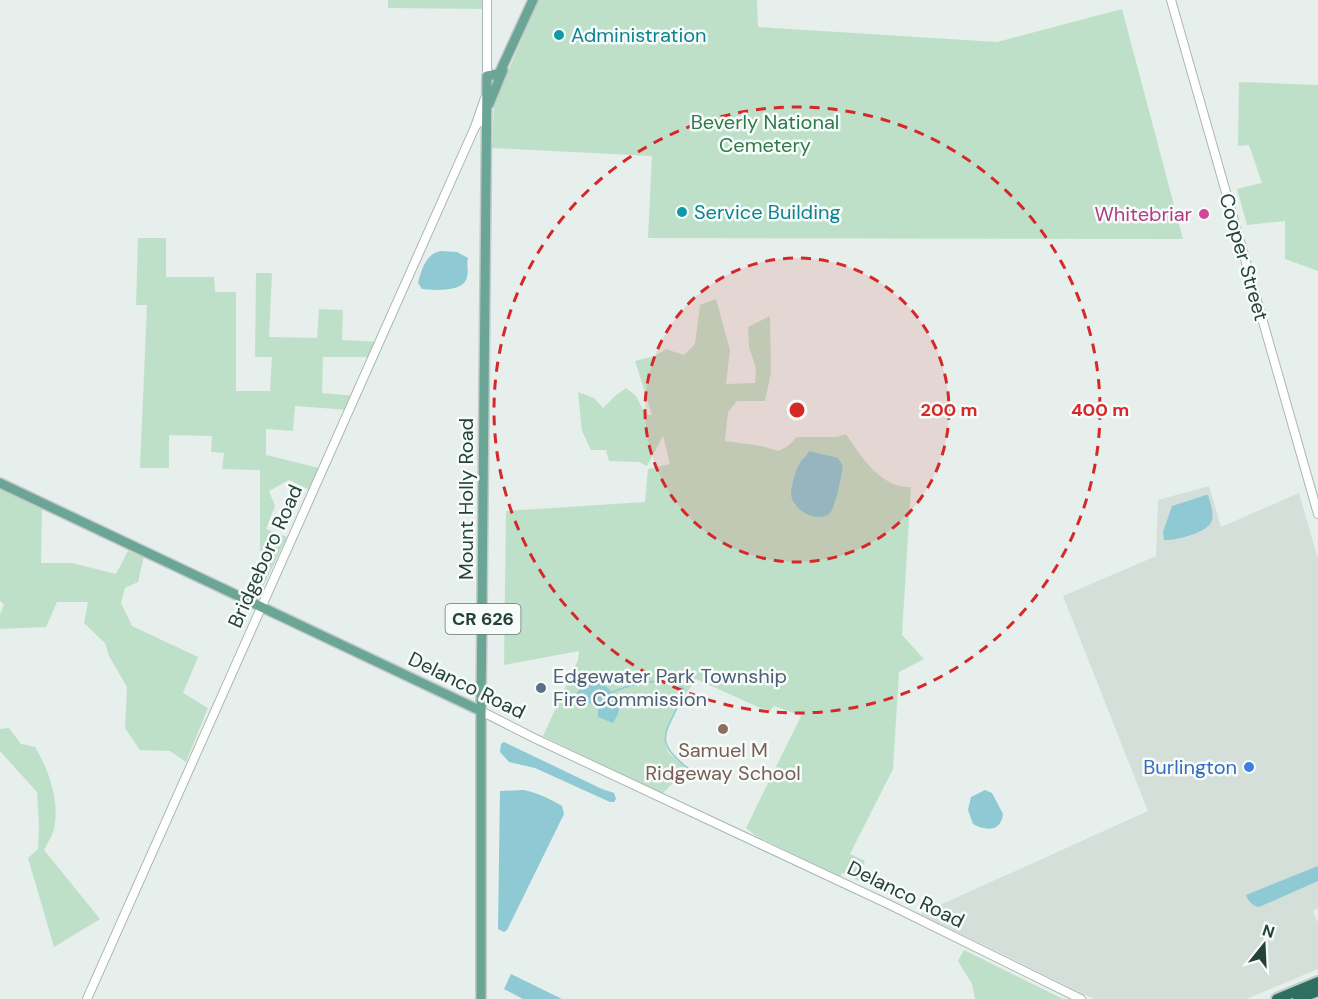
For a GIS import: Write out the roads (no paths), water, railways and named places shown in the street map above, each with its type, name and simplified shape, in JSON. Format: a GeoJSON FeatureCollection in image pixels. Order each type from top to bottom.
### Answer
{"type":"FeatureCollection","features":[{"type":"Feature","properties":{"kind":"highway"},"geometry":{"type":"LineString","coordinates":[[1277,999],[1318,982]]}},
{"type":"Feature","properties":{"kind":"highway"},"geometry":{"type":"LineString","coordinates":[[1298,999],[1318,991]]}},
{"type":"Feature","properties":{"kind":"main road"},"geometry":{"type":"LineString","coordinates":[[487,109],[533,0]]}},
{"type":"Feature","properties":{"kind":"main road"},"geometry":{"type":"LineString","coordinates":[[487,76],[499,74],[504,66]]}},
{"type":"Feature","properties":{"kind":"main road","name":"Mount Holly Road"},"geometry":{"type":"LineString","coordinates":[[481,999],[481,711],[487,76]]}},
{"type":"Feature","properties":{"kind":"main road","name":"Delanco Road"},"geometry":{"type":"LineString","coordinates":[[0,483],[481,711]]}},
{"type":"Feature","properties":{"kind":"street","name":"Mount Holly Road"},"geometry":{"type":"LineString","coordinates":[[487,0],[487,76]]}},
{"type":"Feature","properties":{"kind":"street","name":"Cooper Street"},"geometry":{"type":"LineString","coordinates":[[1171,0],[1318,514]]}},
{"type":"Feature","properties":{"kind":"street","name":"Bridgeboro Road"},"geometry":{"type":"LineString","coordinates":[[87,999],[475,127],[487,94]]}},
{"type":"Feature","properties":{"kind":"street"},"geometry":{"type":"LineString","coordinates":[[475,127],[479,122],[487,120]]}},
{"type":"Feature","properties":{"kind":"street","name":"Delanco Road"},"geometry":{"type":"LineString","coordinates":[[481,711],[888,904],[1081,999]]}},
{"type":"Feature","properties":{"kind":"water"},"geometry":{"type":"Polygon","coordinates":[[[441,251],[457,252],[468,258],[468,275],[465,282],[448,289],[422,289],[418,283],[425,263],[431,255],[441,251]]]}},
{"type":"Feature","properties":{"kind":"water"},"geometry":{"type":"Polygon","coordinates":[[[809,451],[838,458],[843,466],[832,511],[823,517],[804,513],[792,498],[791,492],[796,471],[809,451]]]}},
{"type":"Feature","properties":{"kind":"water"},"geometry":{"type":"Polygon","coordinates":[[[1208,495],[1212,510],[1210,524],[1191,535],[1164,540],[1163,532],[1172,506],[1208,495]]]}},
{"type":"Feature","properties":{"kind":"water"},"geometry":{"type":"Polygon","coordinates":[[[596,681],[608,688],[617,700],[619,711],[613,723],[598,717],[598,708],[575,695],[586,682],[596,681]]]}},
{"type":"Feature","properties":{"kind":"water"},"geometry":{"type":"Polygon","coordinates":[[[504,742],[614,793],[616,799],[610,802],[535,768],[509,762],[500,752],[501,744],[504,742]]]}},
{"type":"Feature","properties":{"kind":"water"},"geometry":{"type":"Polygon","coordinates":[[[524,790],[558,803],[562,806],[564,814],[504,932],[498,929],[500,791],[524,790]]]}},
{"type":"Feature","properties":{"kind":"water"},"geometry":{"type":"Polygon","coordinates":[[[985,790],[992,793],[1003,814],[1002,820],[996,827],[988,829],[973,824],[968,810],[971,797],[985,790]]]}},
{"type":"Feature","properties":{"kind":"water"},"geometry":{"type":"Polygon","coordinates":[[[1318,866],[1318,881],[1259,907],[1249,901],[1246,895],[1318,866]]]}},
{"type":"Feature","properties":{"kind":"water"},"geometry":{"type":"Polygon","coordinates":[[[511,974],[562,999],[523,999],[504,989],[511,974]]]}},
{"type":"Feature","properties":{"kind":"waterway"},"geometry":{"type":"LineString","coordinates":[[611,693],[645,682],[662,681],[679,684],[683,689],[665,740],[675,757],[688,768]]}},
{"type":"Feature","properties":{"kind":"place","name":"Administration"},"geometry":{"type":"Point","coordinates":[559,35]}},
{"type":"Feature","properties":{"kind":"place","name":"Service Building"},"geometry":{"type":"Point","coordinates":[682,212]}},
{"type":"Feature","properties":{"kind":"place","name":"Whitebriar"},"geometry":{"type":"Point","coordinates":[1204,214]}},
{"type":"Feature","properties":{"kind":"place","name":"Edgewater Park Township Fire Commission"},"geometry":{"type":"Point","coordinates":[541,688]}},
{"type":"Feature","properties":{"kind":"place","name":"Samuel M Ridgeway School"},"geometry":{"type":"Point","coordinates":[723,729]}},
{"type":"Feature","properties":{"kind":"place","name":"Burlington"},"geometry":{"type":"Point","coordinates":[1249,767]}},
{"type":"Feature","properties":{"kind":"park label","name":"Beverly National Cemetery"},"geometry":{"type":"Point","coordinates":[765,134]}}]}
